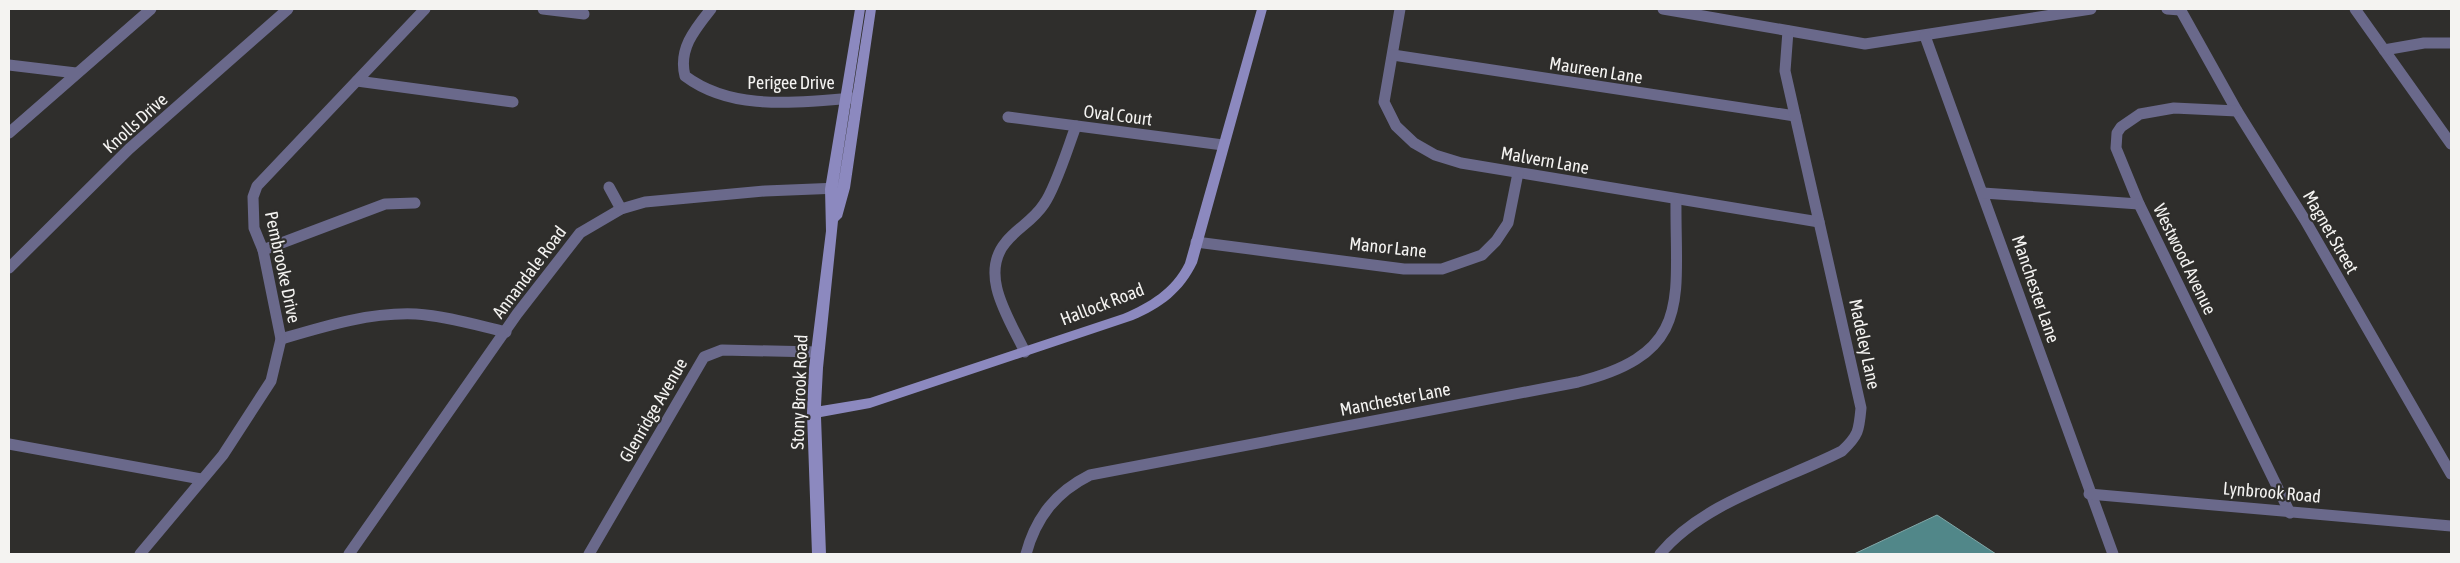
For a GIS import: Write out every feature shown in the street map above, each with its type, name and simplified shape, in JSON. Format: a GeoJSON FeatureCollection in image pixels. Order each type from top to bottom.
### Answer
{"type":"FeatureCollection","features":[{"type":"Feature","properties":{"kind":"main road","name":"Stony Brook Road"},"geometry":{"type":"LineString","coordinates":[[832,231],[844,188],[860,9]]}},
{"type":"Feature","properties":{"kind":"main road","name":"Stony Brook Road"},"geometry":{"type":"LineString","coordinates":[[819,554],[814,413],[817,352],[832,231],[831,189],[871,9]]}},
{"type":"Feature","properties":{"kind":"main road","name":"Hallock Road"},"geometry":{"type":"LineString","coordinates":[[814,413],[870,403],[1025,352],[1128,317],[1155,304],[1169,294],[1184,276],[1196,242],[1262,9]]}},
{"type":"Feature","properties":{"kind":"street"},"geometry":{"type":"LineString","coordinates":[[9,132],[151,9]]}},
{"type":"Feature","properties":{"kind":"street","name":"Knolls Drive"},"geometry":{"type":"LineString","coordinates":[[9,268],[129,149],[288,9]]}},
{"type":"Feature","properties":{"kind":"street","name":"Pembrooke Drive"},"geometry":{"type":"LineString","coordinates":[[140,554],[241,430],[271,381],[281,339],[263,250],[254,228],[253,207],[258,186],[425,9]]}},
{"type":"Feature","properties":{"kind":"street"},"geometry":{"type":"LineString","coordinates":[[543,9],[584,14]]}},
{"type":"Feature","properties":{"kind":"street","name":"Perigee Drive"},"geometry":{"type":"LineString","coordinates":[[711,9],[690,38],[682,60],[685,76],[692,83],[710,92],[758,100],[788,102],[852,98]]}},
{"type":"Feature","properties":{"kind":"street","name":"Malvern Lane"},"geometry":{"type":"LineString","coordinates":[[1400,9],[1384,102],[1393,123],[1411,142],[1436,156],[1518,173],[1819,222]]}},
{"type":"Feature","properties":{"kind":"street"},"geometry":{"type":"LineString","coordinates":[[1664,9],[1865,44],[2091,9]]}},
{"type":"Feature","properties":{"kind":"street"},"geometry":{"type":"LineString","coordinates":[[2167,9],[2180,10]]}},
{"type":"Feature","properties":{"kind":"street"},"geometry":{"type":"LineString","coordinates":[[2356,9],[2451,144]]}},
{"type":"Feature","properties":{"kind":"street","name":"Magnet Street"},"geometry":{"type":"LineString","coordinates":[[2180,10],[2237,112],[2305,220],[2451,474]]}},
{"type":"Feature","properties":{"kind":"street","name":"Madeley Lane"},"geometry":{"type":"LineString","coordinates":[[1660,554],[1663,548],[1693,523],[1842,451],[1855,440],[1862,419],[1859,395],[1785,71],[1788,31]]}},
{"type":"Feature","properties":{"kind":"street","name":"Manchester Lane"},"geometry":{"type":"LineString","coordinates":[[1925,36],[1984,193],[2113,554]]}},
{"type":"Feature","properties":{"kind":"street"},"geometry":{"type":"LineString","coordinates":[[2384,50],[2424,43],[2451,42]]}},
{"type":"Feature","properties":{"kind":"street","name":"Maureen Lane"},"geometry":{"type":"LineString","coordinates":[[1393,55],[1795,116]]}},
{"type":"Feature","properties":{"kind":"street"},"geometry":{"type":"LineString","coordinates":[[9,65],[76,73]]}},
{"type":"Feature","properties":{"kind":"street"},"geometry":{"type":"LineString","coordinates":[[356,81],[513,102]]}},
{"type":"Feature","properties":{"kind":"street","name":"Westwood Avenue"},"geometry":{"type":"LineString","coordinates":[[2237,112],[2174,108],[2154,110],[2140,114],[2122,127],[2116,140],[2118,157],[2139,204],[2290,512]]}},
{"type":"Feature","properties":{"kind":"street","name":"Oval Court"},"geometry":{"type":"LineString","coordinates":[[1008,117],[1223,145]]}},
{"type":"Feature","properties":{"kind":"street"},"geometry":{"type":"LineString","coordinates":[[1025,352],[996,288],[994,276],[997,259],[1006,242],[1028,224],[1045,203],[1076,126]]}},
{"type":"Feature","properties":{"kind":"street","name":"Manor Lane"},"geometry":{"type":"LineString","coordinates":[[1196,242],[1404,269],[1442,269],[1482,255],[1496,241],[1508,223],[1518,173]]}},
{"type":"Feature","properties":{"kind":"street"},"geometry":{"type":"LineString","coordinates":[[609,188],[621,209]]}},
{"type":"Feature","properties":{"kind":"street","name":"Annandale Road"},"geometry":{"type":"LineString","coordinates":[[349,554],[567,247],[587,228],[621,209],[667,199],[765,191],[844,188]]}},
{"type":"Feature","properties":{"kind":"street"},"geometry":{"type":"LineString","coordinates":[[1984,193],[2139,204]]}},
{"type":"Feature","properties":{"kind":"street","name":"Manchester Lane"},"geometry":{"type":"LineString","coordinates":[[1026,554],[1029,538],[1047,507],[1073,482],[1090,475],[1578,382],[1625,367],[1645,354],[1663,336],[1669,324],[1674,296],[1676,200]]}},
{"type":"Feature","properties":{"kind":"street"},"geometry":{"type":"LineString","coordinates":[[263,250],[385,204],[414,203]]}},
{"type":"Feature","properties":{"kind":"street"},"geometry":{"type":"LineString","coordinates":[[281,339],[374,316],[405,314],[506,332]]}},
{"type":"Feature","properties":{"kind":"street","name":"Glenridge Avenue"},"geometry":{"type":"LineString","coordinates":[[589,554],[704,357],[710,353],[722,350],[817,352]]}},
{"type":"Feature","properties":{"kind":"street"},"geometry":{"type":"LineString","coordinates":[[9,444],[201,479]]}},
{"type":"Feature","properties":{"kind":"street","name":"Lynbrook Road"},"geometry":{"type":"LineString","coordinates":[[2090,494],[2451,526]]}},
{"type":"Feature","properties":{"kind":"water"},"geometry":{"type":"Polygon","coordinates":[[[1937,515],[1996,554],[1854,554],[1937,515]]]}}]}
